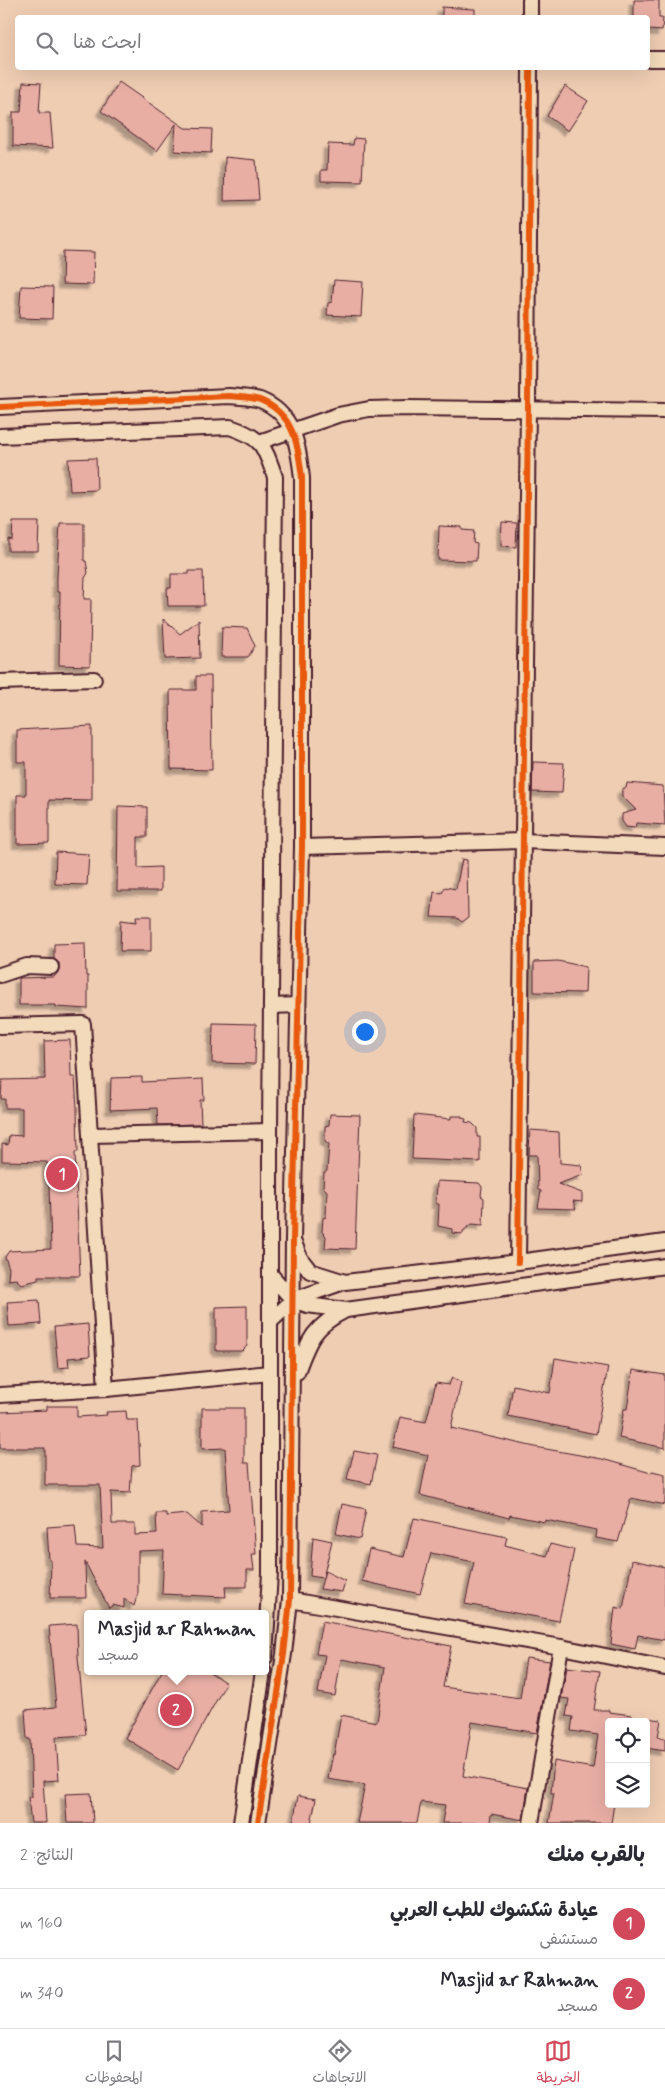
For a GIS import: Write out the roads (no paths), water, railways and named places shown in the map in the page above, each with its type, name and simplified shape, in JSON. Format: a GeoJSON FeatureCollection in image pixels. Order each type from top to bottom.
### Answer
{"type":"FeatureCollection","features":[{"type":"Feature","properties":{"kind":"street"},"geometry":{"type":"LineString","coordinates":[[530,0],[530,15]]}},
{"type":"Feature","properties":{"kind":"street"},"geometry":{"type":"LineString","coordinates":[[650,59],[665,59]]}},
{"type":"Feature","properties":{"kind":"street"},"geometry":{"type":"LineString","coordinates":[[518,1262],[530,70]]}},
{"type":"Feature","properties":{"kind":"street"},"geometry":{"type":"LineString","coordinates":[[0,407],[228,396],[260,400],[281,414],[293,430],[299,451],[302,478],[302,847],[293,1239],[290,1600],[284,1654],[258,1823]]}},
{"type":"Feature","properties":{"kind":"street"},"geometry":{"type":"LineString","coordinates":[[259,442],[338,415],[369,409],[665,411]]}},
{"type":"Feature","properties":{"kind":"street"},"geometry":{"type":"LineString","coordinates":[[0,436],[230,427],[250,434],[265,448],[275,477],[270,1132],[270,1573],[268,1610]]}},
{"type":"Feature","properties":{"kind":"street"},"geometry":{"type":"LineString","coordinates":[[0,682],[94,679]]}},
{"type":"Feature","properties":{"kind":"street"},"geometry":{"type":"LineString","coordinates":[[302,847],[523,841],[665,846]]}},
{"type":"Feature","properties":{"kind":"street"},"geometry":{"type":"LineString","coordinates":[[0,975],[27,966],[51,967]]}},
{"type":"Feature","properties":{"kind":"street"},"geometry":{"type":"LineString","coordinates":[[271,1006],[298,1005]]}},
{"type":"Feature","properties":{"kind":"street"},"geometry":{"type":"LineString","coordinates":[[0,1026],[83,1024],[106,1389]]}},
{"type":"Feature","properties":{"kind":"street"},"geometry":{"type":"LineString","coordinates":[[90,1135],[270,1132]]}},
{"type":"Feature","properties":{"kind":"street"},"geometry":{"type":"LineString","coordinates":[[293,1239],[300,1258],[310,1271],[345,1282]]}},
{"type":"Feature","properties":{"kind":"street"},"geometry":{"type":"LineString","coordinates":[[270,1322],[293,1300],[345,1282],[518,1262],[665,1242]]}},
{"type":"Feature","properties":{"kind":"street"},"geometry":{"type":"LineString","coordinates":[[566,1255],[569,1279]]}},
{"type":"Feature","properties":{"kind":"street"},"geometry":{"type":"LineString","coordinates":[[270,1274],[293,1300],[307,1305],[346,1310],[665,1266]]}},
{"type":"Feature","properties":{"kind":"street"},"geometry":{"type":"LineString","coordinates":[[293,1382],[313,1334],[329,1318],[346,1310]]}},
{"type":"Feature","properties":{"kind":"street"},"geometry":{"type":"LineString","coordinates":[[0,1395],[106,1389],[270,1373]]}},
{"type":"Feature","properties":{"kind":"street"},"geometry":{"type":"LineString","coordinates":[[290,1600],[561,1647],[665,1668]]}},
{"type":"Feature","properties":{"kind":"street"},"geometry":{"type":"LineString","coordinates":[[531,1823],[561,1647]]}},
{"type":"Feature","properties":{"kind":"street"},"geometry":{"type":"LineString","coordinates":[[241,1823],[262,1675]]}},
{"type":"Feature","properties":{"kind":"street"},"geometry":{"type":"LineString","coordinates":[[245,1796],[262,1797]]}},
{"type":"Feature","properties":{"kind":"place","name":"عيادة شكشوك للطب العربي"},"geometry":{"type":"Point","coordinates":[62,1174]}},
{"type":"Feature","properties":{"kind":"place","name":"Masjid ar Rahman"},"geometry":{"type":"Point","coordinates":[176,1710]}}]}
